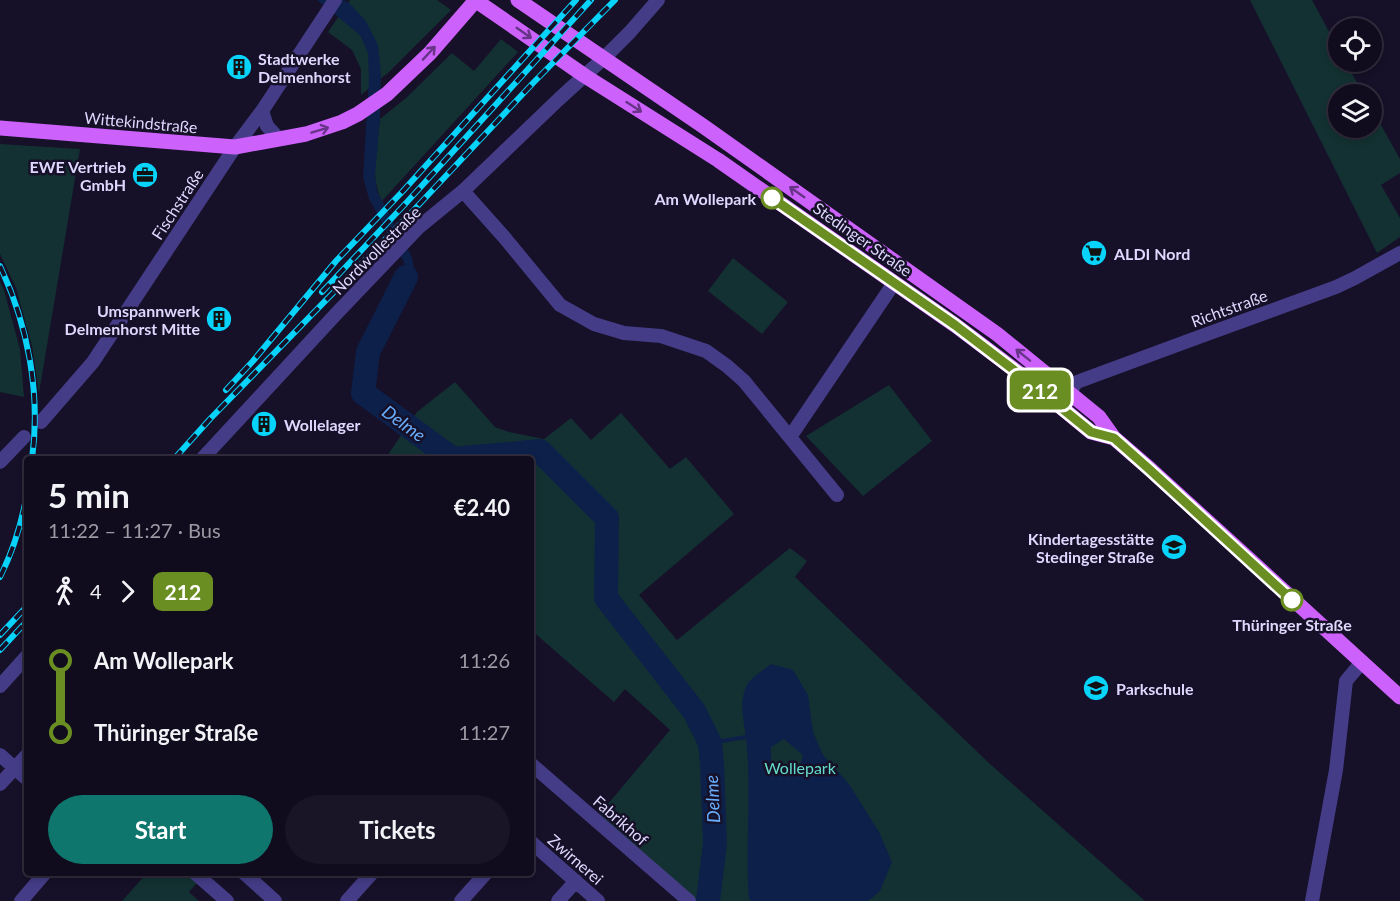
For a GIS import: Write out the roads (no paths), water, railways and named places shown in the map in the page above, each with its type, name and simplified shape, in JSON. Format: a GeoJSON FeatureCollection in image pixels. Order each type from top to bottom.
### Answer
{"type":"FeatureCollection","features":[{"type":"Feature","properties":{"kind":"main road","name":"Stedinger Straße"},"geometry":{"type":"LineString","coordinates":[[475,0],[585,76],[718,160],[955,325],[1091,432],[1114,438]]}},
{"type":"Feature","properties":{"kind":"main road","name":"Wittekindstraße"},"geometry":{"type":"LineString","coordinates":[[0,128],[235,147],[306,134],[342,122],[387,94],[430,53],[475,0]]}},
{"type":"Feature","properties":{"kind":"main road","name":"Stedinger Straße"},"geometry":{"type":"LineString","coordinates":[[518,0],[703,126],[997,334],[1099,417],[1114,438],[1400,697]]}},
{"type":"Feature","properties":{"kind":"main road"},"geometry":{"type":"LineString","coordinates":[[1058,405],[1069,392]]}},
{"type":"Feature","properties":{"kind":"street"},"geometry":{"type":"LineString","coordinates":[[532,0],[539,14]]}},
{"type":"Feature","properties":{"kind":"street","name":"Nordwollestraße"},"geometry":{"type":"LineString","coordinates":[[205,456],[419,227],[463,191],[604,58],[658,0]]}},
{"type":"Feature","properties":{"kind":"street","name":"Fischstraße"},"geometry":{"type":"LineString","coordinates":[[42,422],[93,362],[331,5]]}},
{"type":"Feature","properties":{"kind":"street"},"geometry":{"type":"LineString","coordinates":[[262,111],[267,126],[279,139]]}},
{"type":"Feature","properties":{"kind":"street"},"geometry":{"type":"LineString","coordinates":[[463,191],[560,305],[594,324],[624,333],[662,336],[706,351],[728,366],[744,381],[837,495]]}},
{"type":"Feature","properties":{"kind":"street","name":"Richtstraße"},"geometry":{"type":"LineString","coordinates":[[1069,392],[1077,382],[1336,287],[1400,254]]}},
{"type":"Feature","properties":{"kind":"street"},"geometry":{"type":"LineString","coordinates":[[790,437],[894,283]]}},
{"type":"Feature","properties":{"kind":"street"},"geometry":{"type":"LineString","coordinates":[[0,462],[24,437]]}},
{"type":"Feature","properties":{"kind":"street"},"geometry":{"type":"LineString","coordinates":[[0,687],[24,659]]}},
{"type":"Feature","properties":{"kind":"street"},"geometry":{"type":"LineString","coordinates":[[1312,901],[1336,770],[1346,681],[1362,662]]}},
{"type":"Feature","properties":{"kind":"street"},"geometry":{"type":"LineString","coordinates":[[0,755],[24,776]]}},
{"type":"Feature","properties":{"kind":"street"},"geometry":{"type":"LineString","coordinates":[[0,784],[24,758]]}},
{"type":"Feature","properties":{"kind":"street","name":"Fabrikhof"},"geometry":{"type":"LineString","coordinates":[[534,767],[689,901]]}},
{"type":"Feature","properties":{"kind":"street","name":"Zwirnerei"},"geometry":{"type":"LineString","coordinates":[[534,845],[598,901]]}},
{"type":"Feature","properties":{"kind":"street"},"geometry":{"type":"LineString","coordinates":[[21,901],[42,876]]}},
{"type":"Feature","properties":{"kind":"street"},"geometry":{"type":"LineString","coordinates":[[198,876],[226,901]]}},
{"type":"Feature","properties":{"kind":"street"},"geometry":{"type":"LineString","coordinates":[[250,876],[275,901]]}},
{"type":"Feature","properties":{"kind":"street"},"geometry":{"type":"LineString","coordinates":[[347,901],[369,876]]}},
{"type":"Feature","properties":{"kind":"street"},"geometry":{"type":"LineString","coordinates":[[461,901],[483,876]]}},
{"type":"Feature","properties":{"kind":"street"},"geometry":{"type":"LineString","coordinates":[[558,901],[576,881]]}},
{"type":"Feature","properties":{"kind":"water"},"geometry":{"type":"Polygon","coordinates":[[[317,0],[344,0],[349,3],[366,21],[378,45],[381,76],[375,176],[377,191],[412,257],[414,270],[410,283],[394,310],[387,304],[407,268],[369,199],[363,177],[369,79],[368,53],[360,35],[317,0]]]}},
{"type":"Feature","properties":{"kind":"water"},"geometry":{"type":"Polygon","coordinates":[[[771,664],[793,670],[808,695],[813,732],[823,755],[849,784],[879,832],[892,862],[880,891],[868,901],[751,901],[749,899],[748,758],[742,705],[744,692],[749,682],[771,664]],[[784,739],[771,747],[771,767],[791,774],[799,769],[803,755],[784,739]]]}},
{"type":"Feature","properties":{"kind":"waterway","name":"Delme"},"geometry":{"type":"LineString","coordinates":[[406,277],[368,352],[363,393],[449,456]]}},
{"type":"Feature","properties":{"kind":"waterway","name":"Delme"},"geometry":{"type":"LineString","coordinates":[[486,456],[540,451],[607,518],[606,598],[694,711],[710,743],[715,843],[708,901]]}},
{"type":"Feature","properties":{"kind":"waterway"},"geometry":{"type":"LineString","coordinates":[[710,743],[746,737]]}},
{"type":"Feature","properties":{"kind":"railway"},"geometry":{"type":"LineString","coordinates":[[226,390],[336,261],[402,192],[576,0]]}},
{"type":"Feature","properties":{"kind":"railway"},"geometry":{"type":"LineString","coordinates":[[322,292],[591,0]]}},
{"type":"Feature","properties":{"kind":"railway"},"geometry":{"type":"LineString","coordinates":[[177,456],[615,0]]}},
{"type":"Feature","properties":{"kind":"railway"},"geometry":{"type":"LineString","coordinates":[[0,266],[18,312],[30,360],[35,410],[32,456]]}},
{"type":"Feature","properties":{"kind":"railway"},"geometry":{"type":"LineString","coordinates":[[0,577],[9,557],[24,506]]}},
{"type":"Feature","properties":{"kind":"railway"},"geometry":{"type":"LineString","coordinates":[[0,635],[24,609]]}},
{"type":"Feature","properties":{"kind":"railway"},"geometry":{"type":"LineString","coordinates":[[0,650],[24,624]]}},
{"type":"Feature","properties":{"kind":"place","name":"Stadtwerke Delmenhorst"},"geometry":{"type":"Point","coordinates":[239,67]}},
{"type":"Feature","properties":{"kind":"place","name":"EWE Vertrieb GmbH"},"geometry":{"type":"Point","coordinates":[145,175]}},
{"type":"Feature","properties":{"kind":"place","name":"Am Wollepark"},"geometry":{"type":"Point","coordinates":[772,198]}},
{"type":"Feature","properties":{"kind":"place","name":"ALDI Nord"},"geometry":{"type":"Point","coordinates":[1094,253]}},
{"type":"Feature","properties":{"kind":"place","name":"Umspannwerk Delmenhorst Mitte"},"geometry":{"type":"Point","coordinates":[219,319]}},
{"type":"Feature","properties":{"kind":"place","name":"Wollelager"},"geometry":{"type":"Point","coordinates":[264,424]}},
{"type":"Feature","properties":{"kind":"place","name":"Kindertagesstätte Stedinger Straße"},"geometry":{"type":"Point","coordinates":[1174,547]}},
{"type":"Feature","properties":{"kind":"place","name":"Thüringer Straße"},"geometry":{"type":"Point","coordinates":[1292,600]}},
{"type":"Feature","properties":{"kind":"place","name":"Parkschule"},"geometry":{"type":"Point","coordinates":[1096,688]}},
{"type":"Feature","properties":{"kind":"park label","name":"Wollepark"},"geometry":{"type":"Point","coordinates":[800,767]}}]}
